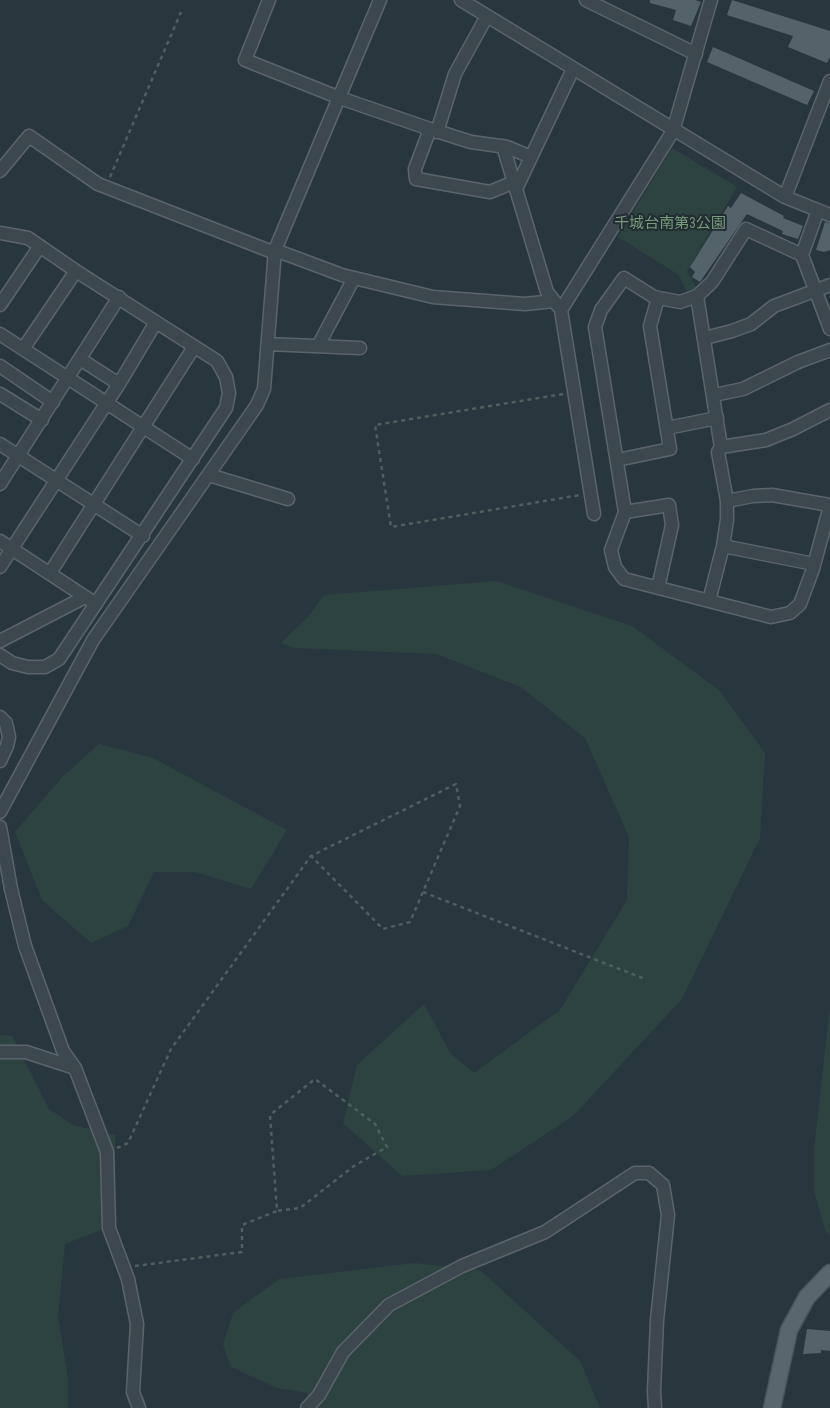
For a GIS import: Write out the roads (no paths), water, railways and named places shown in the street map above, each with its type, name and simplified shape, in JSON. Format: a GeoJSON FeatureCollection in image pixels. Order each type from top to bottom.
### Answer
{"type":"FeatureCollection","features":[{"type":"Feature","properties":{"kind":"main road"},"geometry":{"type":"LineString","coordinates":[[772,1408],[789,1330],[807,1297],[830,1273]]}},
{"type":"Feature","properties":{"kind":"street"},"geometry":{"type":"LineString","coordinates":[[269,0],[245,60],[340,98],[434,130],[471,142],[503,146],[531,157]]}},
{"type":"Feature","properties":{"kind":"street"},"geometry":{"type":"LineString","coordinates":[[0,812],[93,640],[257,405],[264,388],[275,251],[380,0]]}},
{"type":"Feature","properties":{"kind":"street"},"geometry":{"type":"LineString","coordinates":[[461,0],[784,197],[824,212],[802,255]]}},
{"type":"Feature","properties":{"kind":"street"},"geometry":{"type":"LineString","coordinates":[[586,0],[696,54]]}},
{"type":"Feature","properties":{"kind":"street"},"geometry":{"type":"LineString","coordinates":[[557,305],[673,131],[712,0]]}},
{"type":"Feature","properties":{"kind":"street"},"geometry":{"type":"LineString","coordinates":[[487,16],[455,74],[434,130],[415,169],[416,180],[490,192],[515,186],[573,69]]}},
{"type":"Feature","properties":{"kind":"street"},"geometry":{"type":"LineString","coordinates":[[784,197],[830,81]]}},
{"type":"Feature","properties":{"kind":"street"},"geometry":{"type":"LineString","coordinates":[[0,171],[30,136],[98,184],[275,251],[354,278],[433,297],[460,301],[557,305]]}},
{"type":"Feature","properties":{"kind":"street"},"geometry":{"type":"LineString","coordinates":[[503,146],[547,292],[557,305],[574,392],[594,514]]}},
{"type":"Feature","properties":{"kind":"street"},"geometry":{"type":"LineString","coordinates":[[726,501],[772,495],[830,505],[814,564],[800,604],[790,613],[771,617],[658,588],[624,579],[615,567],[611,550],[625,512],[595,327],[601,310],[624,278],[658,298],[680,302],[697,296],[712,282],[746,229],[802,255],[830,329]]}},
{"type":"Feature","properties":{"kind":"street"},"geometry":{"type":"LineString","coordinates":[[0,233],[28,238],[217,361],[226,377],[229,393],[226,408],[143,536],[90,600],[60,660],[45,667],[28,667],[12,663],[0,655]]}},
{"type":"Feature","properties":{"kind":"street"},"geometry":{"type":"LineString","coordinates":[[0,305],[40,246]]}},
{"type":"Feature","properties":{"kind":"street"},"geometry":{"type":"LineString","coordinates":[[23,349],[76,271]]}},
{"type":"Feature","properties":{"kind":"street"},"geometry":{"type":"LineString","coordinates":[[318,346],[354,278]]}},
{"type":"Feature","properties":{"kind":"street"},"geometry":{"type":"LineString","coordinates":[[705,338],[751,324],[774,306],[830,285]]}},
{"type":"Feature","properties":{"kind":"street"},"geometry":{"type":"LineString","coordinates":[[697,296],[721,447],[718,452],[726,501],[727,520],[723,546],[709,601]]}},
{"type":"Feature","properties":{"kind":"street"},"geometry":{"type":"LineString","coordinates":[[0,484],[119,297]]}},
{"type":"Feature","properties":{"kind":"street"},"geometry":{"type":"LineString","coordinates":[[617,460],[670,449],[650,326],[658,298]]}},
{"type":"Feature","properties":{"kind":"street"},"geometry":{"type":"LineString","coordinates":[[0,567],[119,384],[156,322]]}},
{"type":"Feature","properties":{"kind":"street"},"geometry":{"type":"LineString","coordinates":[[0,334],[192,459]]}},
{"type":"Feature","properties":{"kind":"street"},"geometry":{"type":"LineString","coordinates":[[268,344],[360,348]]}},
{"type":"Feature","properties":{"kind":"street"},"geometry":{"type":"LineString","coordinates":[[50,574],[93,504],[145,428],[194,347]]}},
{"type":"Feature","properties":{"kind":"street"},"geometry":{"type":"LineString","coordinates":[[714,395],[743,389],[798,362],[830,350]]}},
{"type":"Feature","properties":{"kind":"street"},"geometry":{"type":"LineString","coordinates":[[80,359],[119,384]]}},
{"type":"Feature","properties":{"kind":"street"},"geometry":{"type":"LineString","coordinates":[[0,366],[53,402]]}},
{"type":"Feature","properties":{"kind":"street"},"geometry":{"type":"LineString","coordinates":[[0,394],[42,420]]}},
{"type":"Feature","properties":{"kind":"street"},"geometry":{"type":"LineString","coordinates":[[721,447],[766,440],[830,410]]}},
{"type":"Feature","properties":{"kind":"street"},"geometry":{"type":"LineString","coordinates":[[667,428],[717,418]]}},
{"type":"Feature","properties":{"kind":"street"},"geometry":{"type":"LineString","coordinates":[[0,444],[143,536]]}},
{"type":"Feature","properties":{"kind":"street"},"geometry":{"type":"LineString","coordinates":[[209,475],[288,499]]}},
{"type":"Feature","properties":{"kind":"street"},"geometry":{"type":"LineString","coordinates":[[625,512],[669,506],[672,526],[658,588]]}},
{"type":"Feature","properties":{"kind":"street"},"geometry":{"type":"LineString","coordinates":[[0,541],[90,600]]}},
{"type":"Feature","properties":{"kind":"street"},"geometry":{"type":"LineString","coordinates":[[723,546],[814,564]]}},
{"type":"Feature","properties":{"kind":"street"},"geometry":{"type":"LineString","coordinates":[[0,641],[90,600]]}},
{"type":"Feature","properties":{"kind":"street"},"geometry":{"type":"LineString","coordinates":[[0,717],[6,723],[9,737],[0,761]]}},
{"type":"Feature","properties":{"kind":"street"},"geometry":{"type":"LineString","coordinates":[[0,827],[11,889],[26,946],[63,1050],[75,1068],[107,1152],[109,1228],[124,1267],[137,1324],[134,1392],[138,1408]]}},
{"type":"Feature","properties":{"kind":"street"},"geometry":{"type":"LineString","coordinates":[[0,1052],[26,1052],[75,1068]]}},
{"type":"Feature","properties":{"kind":"street"},"geometry":{"type":"LineString","coordinates":[[307,1408],[319,1395],[343,1352],[388,1305],[462,1266],[545,1232],[635,1173],[649,1173],[663,1185],[668,1215],[657,1320],[655,1408]]}},
{"type":"Feature","properties":{"kind":"park label","name":"千城台南第3公園"},"geometry":{"type":"Point","coordinates":[670,224]}}]}
